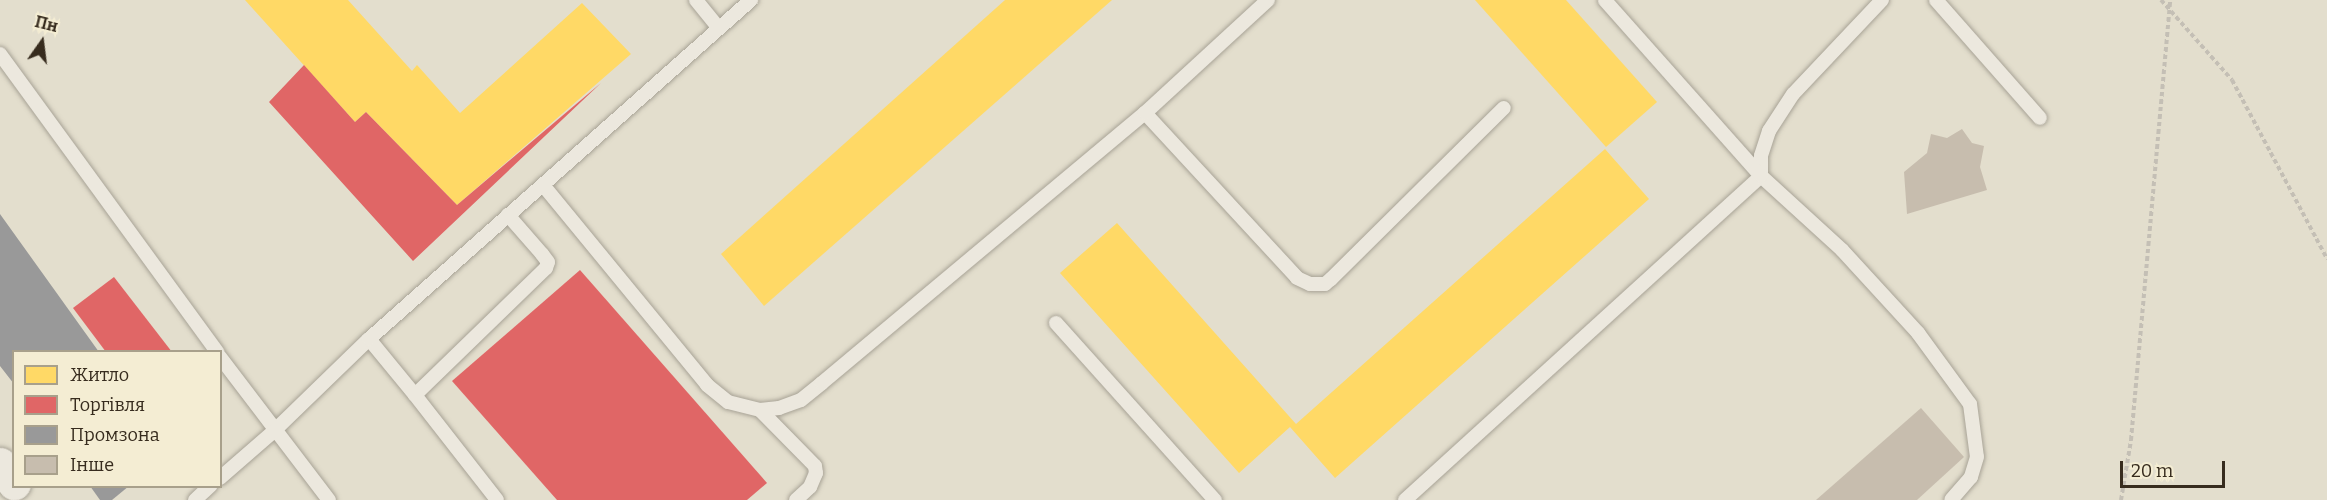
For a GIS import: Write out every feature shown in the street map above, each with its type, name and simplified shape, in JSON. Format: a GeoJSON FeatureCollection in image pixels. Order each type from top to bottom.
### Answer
{"type":"FeatureCollection","features":[{"type":"Feature","properties":{"kind":"street"},"geometry":{"type":"LineString","coordinates":[[0,464],[12,480]]}},
{"type":"Feature","properties":{"kind":"lane"},"geometry":{"type":"LineString","coordinates":[[696,0],[719,28]]}},
{"type":"Feature","properties":{"kind":"lane"},"geometry":{"type":"LineString","coordinates":[[222,476],[274,431],[369,339],[751,0]]}},
{"type":"Feature","properties":{"kind":"lane"},"geometry":{"type":"LineString","coordinates":[[543,185],[707,385],[728,402],[760,410],[779,408],[801,400],[1145,113],[1268,0]]}},
{"type":"Feature","properties":{"kind":"lane"},"geometry":{"type":"LineString","coordinates":[[1605,0],[1761,176],[1842,250],[1918,333],[1970,404],[1977,457],[1971,477],[1951,500]]}},
{"type":"Feature","properties":{"kind":"lane"},"geometry":{"type":"LineString","coordinates":[[1405,500],[1761,176],[1761,156],[1769,131],[1793,94],[1882,0]]}},
{"type":"Feature","properties":{"kind":"lane"},"geometry":{"type":"LineString","coordinates":[[1936,0],[2040,118]]}},
{"type":"Feature","properties":{"kind":"lane"},"geometry":{"type":"LineString","coordinates":[[0,54],[216,350]]}},
{"type":"Feature","properties":{"kind":"lane"},"geometry":{"type":"LineString","coordinates":[[1145,113],[1297,278],[1310,284],[1325,284],[1504,108]]}},
{"type":"Feature","properties":{"kind":"lane"},"geometry":{"type":"LineString","coordinates":[[415,395],[546,268],[548,262],[508,215]]}},
{"type":"Feature","properties":{"kind":"lane"},"geometry":{"type":"LineString","coordinates":[[1056,323],[1215,500]]}},
{"type":"Feature","properties":{"kind":"lane"},"geometry":{"type":"LineString","coordinates":[[369,339],[497,500]]}},
{"type":"Feature","properties":{"kind":"lane"},"geometry":{"type":"LineString","coordinates":[[222,360],[328,500]]}},
{"type":"Feature","properties":{"kind":"lane"},"geometry":{"type":"LineString","coordinates":[[760,410],[814,466],[816,473],[810,488],[796,500]]}},
{"type":"Feature","properties":{"kind":"lane"},"geometry":{"type":"LineString","coordinates":[[195,500],[208,488]]}},
{"type":"Feature","properties":{"kind":"path"},"geometry":{"type":"LineString","coordinates":[[2161,0],[2232,80],[2327,259]]}},
{"type":"Feature","properties":{"kind":"path"},"geometry":{"type":"LineString","coordinates":[[2121,500],[2131,440],[2170,0]]}},
{"type":"Feature","properties":{"kind":"building: Житло"},"geometry":{"type":"Polygon","coordinates":[[[245,0],[348,0],[412,71],[417,65],[460,113],[582,3],[631,54],[457,205],[366,112],[355,122],[245,0]]]}},
{"type":"Feature","properties":{"kind":"building: Житло"},"geometry":{"type":"Polygon","coordinates":[[[1005,0],[1112,0],[764,306],[721,254],[1005,0]]]}},
{"type":"Feature","properties":{"kind":"building: Житло"},"geometry":{"type":"Polygon","coordinates":[[[1475,0],[1566,0],[1657,102],[1606,147],[1475,0]]]}},
{"type":"Feature","properties":{"kind":"building: Житло"},"geometry":{"type":"Polygon","coordinates":[[[1605,149],[1649,199],[1335,478],[1290,427],[1239,473],[1060,273],[1117,223],[1296,424],[1605,149]]]}},
{"type":"Feature","properties":{"kind":"building: Торгівля"},"geometry":{"type":"Polygon","coordinates":[[[304,65],[355,122],[366,112],[457,205],[601,83],[413,261],[269,102],[304,65]]]}},
{"type":"Feature","properties":{"kind":"building: Торгівля"},"geometry":{"type":"Polygon","coordinates":[[[580,270],[767,483],[747,500],[557,500],[452,381],[580,270]]]}},
{"type":"Feature","properties":{"kind":"building: Торгівля"},"geometry":{"type":"Polygon","coordinates":[[[114,277],[170,350],[104,350],[73,308],[114,277]]]}},
{"type":"Feature","properties":{"kind":"building: Промзона"},"geometry":{"type":"Polygon","coordinates":[[[0,214],[98,350],[12,350],[12,381],[0,366],[0,214]]]}},
{"type":"Feature","properties":{"kind":"building: Промзона"},"geometry":{"type":"Polygon","coordinates":[[[91,488],[127,488],[112,500],[100,500],[91,488]]]}},
{"type":"Feature","properties":{"kind":"building: Інше"},"geometry":{"type":"Polygon","coordinates":[[[1962,129],[1972,143],[1984,146],[1980,167],[1987,190],[1907,214],[1904,172],[1927,153],[1931,134],[1947,138],[1962,129]]]}},
{"type":"Feature","properties":{"kind":"building: Інше"},"geometry":{"type":"Polygon","coordinates":[[[1921,408],[1964,457],[1917,500],[1816,500],[1921,408]]]}}]}
